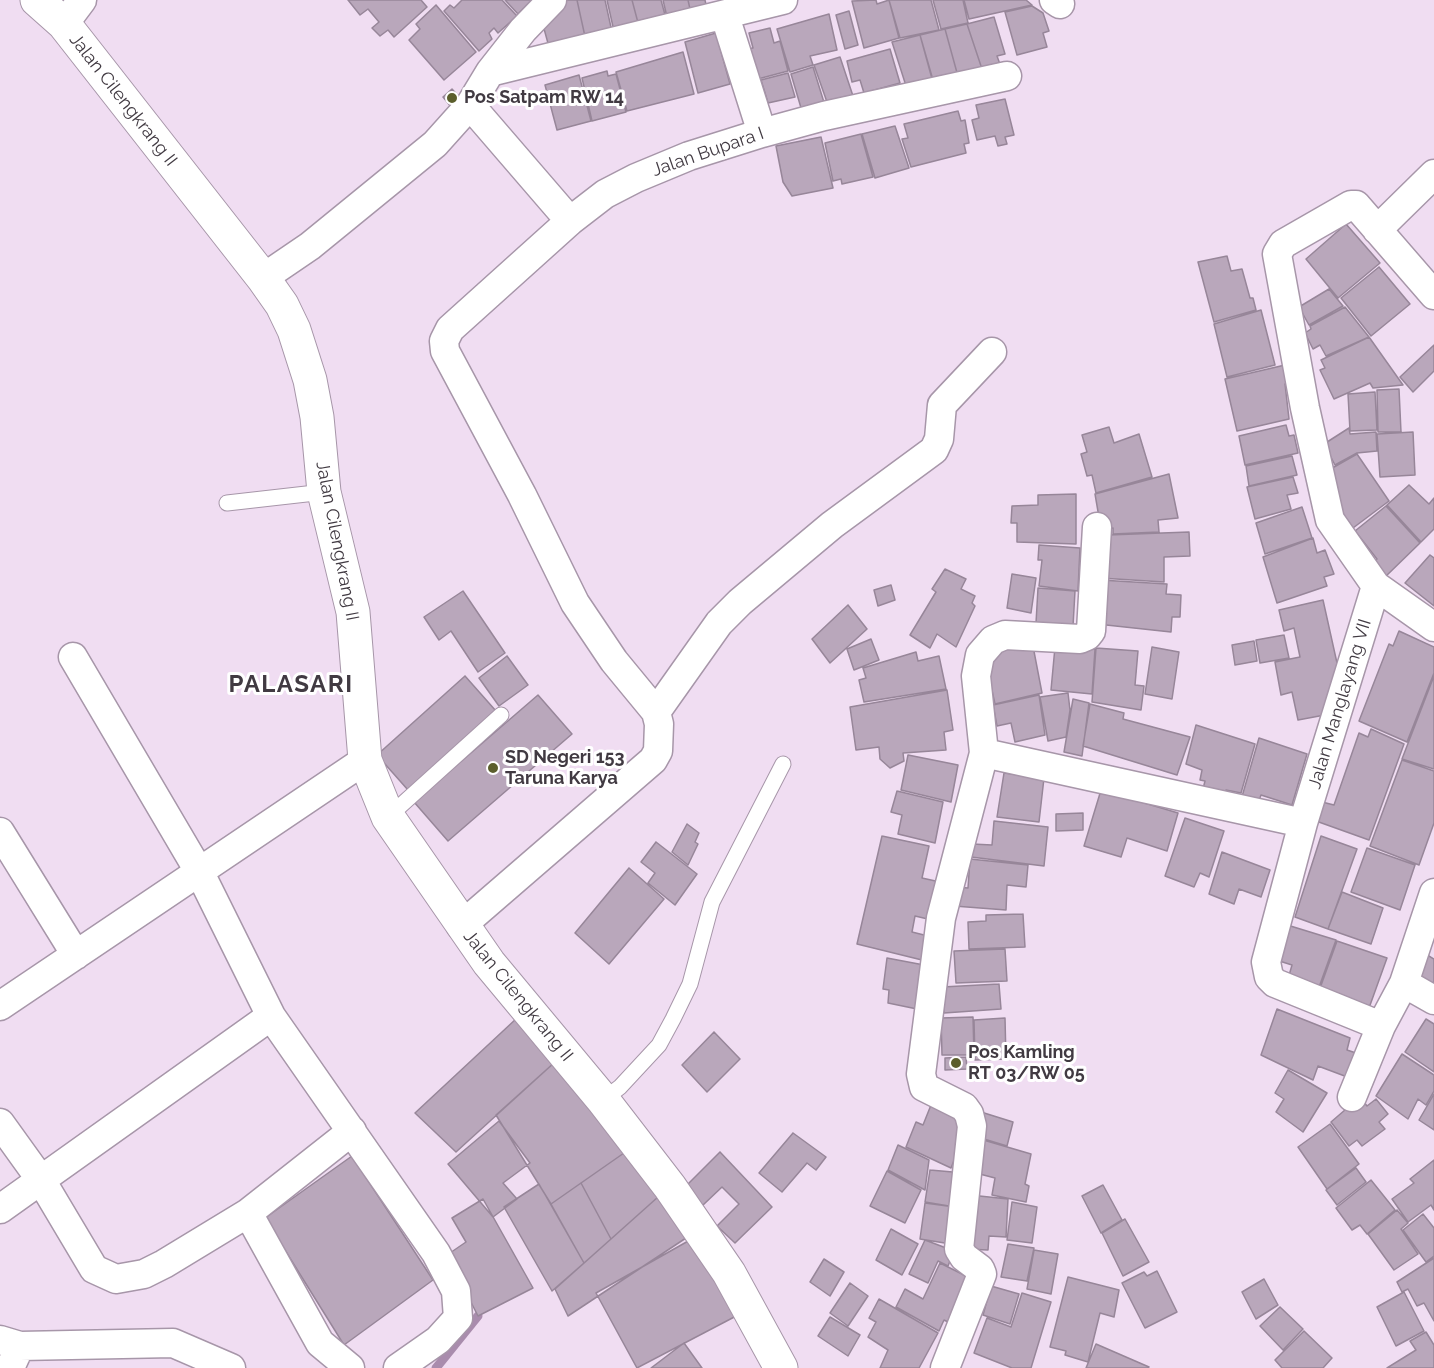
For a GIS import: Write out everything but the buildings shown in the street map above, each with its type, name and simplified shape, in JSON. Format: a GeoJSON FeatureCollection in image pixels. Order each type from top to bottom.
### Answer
{"type":"FeatureCollection","features":[{"type":"Feature","properties":{"kind":"street","name":"Jalan Cilengkrang II"},"geometry":{"type":"LineString","coordinates":[[37,0],[73,12],[93,65],[282,305],[303,354],[317,417],[324,492],[353,612],[365,760],[388,817],[461,926],[489,963],[603,1101],[670,1187],[729,1273],[781,1368]]}},
{"type":"Feature","properties":{"kind":"street"},"geometry":{"type":"LineString","coordinates":[[263,278],[310,246],[377,194],[435,144],[470,105],[490,72],[523,30],[552,0]]}},
{"type":"Feature","properties":{"kind":"street"},"geometry":{"type":"LineString","coordinates":[[490,72],[783,0]]}},
{"type":"Feature","properties":{"kind":"street"},"geometry":{"type":"LineString","coordinates":[[725,16],[762,133]]}},
{"type":"Feature","properties":{"kind":"street","name":"Jalan Bupara I"},"geometry":{"type":"LineString","coordinates":[[656,712],[614,661],[575,603],[522,495],[445,351],[444,341],[450,329],[570,221],[605,194],[636,178],[762,133],[1007,76]]}},
{"type":"Feature","properties":{"kind":"street"},"geometry":{"type":"LineString","coordinates":[[470,105],[570,221]]}},
{"type":"Feature","properties":{"kind":"street"},"geometry":{"type":"LineString","coordinates":[[1377,230],[1434,174]]}},
{"type":"Feature","properties":{"kind":"street"},"geometry":{"type":"LineString","coordinates":[[1434,295],[1360,207],[1351,205],[1283,244],[1277,262],[1326,506],[1336,531],[1376,586],[1434,627]]}},
{"type":"Feature","properties":{"kind":"street"},"geometry":{"type":"LineString","coordinates":[[461,926],[653,760],[659,739],[656,712],[719,623],[740,602],[832,525],[934,450],[939,440],[942,405],[992,352]]}},
{"type":"Feature","properties":{"kind":"street"},"geometry":{"type":"LineString","coordinates":[[945,1368],[982,1274],[980,1269],[964,1257],[959,1249],[972,1126],[969,1114],[964,1107],[924,1087],[921,1074],[941,918],[984,753],[976,676],[980,655],[993,640],[1005,635],[1080,639],[1087,636],[1091,631],[1097,527]]}},
{"type":"Feature","properties":{"kind":"street","name":"Jalan Manglayang VII"},"geometry":{"type":"LineString","coordinates":[[1376,586],[1303,823],[1266,962],[1267,971],[1275,983],[1381,1026]]}},
{"type":"Feature","properties":{"kind":"street"},"geometry":{"type":"LineString","coordinates":[[73,657],[200,873],[270,1016],[436,1253],[456,1291],[458,1318],[438,1340],[398,1368]]}},
{"type":"Feature","properties":{"kind":"street"},"geometry":{"type":"LineString","coordinates":[[984,753],[1303,823]]}},
{"type":"Feature","properties":{"kind":"street"},"geometry":{"type":"LineString","coordinates":[[0,1006],[365,760]]}},
{"type":"Feature","properties":{"kind":"street"},"geometry":{"type":"LineString","coordinates":[[0,832],[76,955]]}},
{"type":"Feature","properties":{"kind":"street"},"geometry":{"type":"LineString","coordinates":[[1352,1097],[1381,1026],[1404,983],[1434,892]]}},
{"type":"Feature","properties":{"kind":"street"},"geometry":{"type":"LineString","coordinates":[[1404,983],[1434,1000]]}},
{"type":"Feature","properties":{"kind":"street"},"geometry":{"type":"LineString","coordinates":[[0,1209],[270,1016]]}},
{"type":"Feature","properties":{"kind":"street"},"geometry":{"type":"LineString","coordinates":[[0,1123],[41,1180],[94,1269],[117,1279],[144,1274],[248,1214],[352,1131]]}},
{"type":"Feature","properties":{"kind":"street"},"geometry":{"type":"LineString","coordinates":[[248,1214],[320,1343],[350,1368]]}},
{"type":"Feature","properties":{"kind":"street"},"geometry":{"type":"LineString","coordinates":[[10,1351],[168,1343],[187,1359],[231,1368]]}},
{"type":"Feature","properties":{"kind":"lane"},"geometry":{"type":"LineString","coordinates":[[227,503],[324,492]]}},
{"type":"Feature","properties":{"kind":"lane"},"geometry":{"type":"LineString","coordinates":[[388,817],[501,715]]}},
{"type":"Feature","properties":{"kind":"lane"},"geometry":{"type":"LineString","coordinates":[[603,1101],[620,1087],[659,1045],[673,1019],[690,984],[712,902],[783,764]]}},
{"type":"Feature","properties":{"kind":"waterway"},"geometry":{"type":"LineString","coordinates":[[436,1368],[478,1316]]}},
{"type":"Feature","properties":{"kind":"place","name":"Pos Satpam RW 14"},"geometry":{"type":"Point","coordinates":[452,98]}},
{"type":"Feature","properties":{"kind":"place","name":"SD Negeri 153 Taruna Karya"},"geometry":{"type":"Point","coordinates":[493,768]}},
{"type":"Feature","properties":{"kind":"place","name":"Pos Kamling RT 03/RW 05"},"geometry":{"type":"Point","coordinates":[956,1063]}},
{"type":"Feature","properties":{"kind":"district","name":"PALASARI"},"geometry":{"type":"Point","coordinates":[291,685]}}]}
